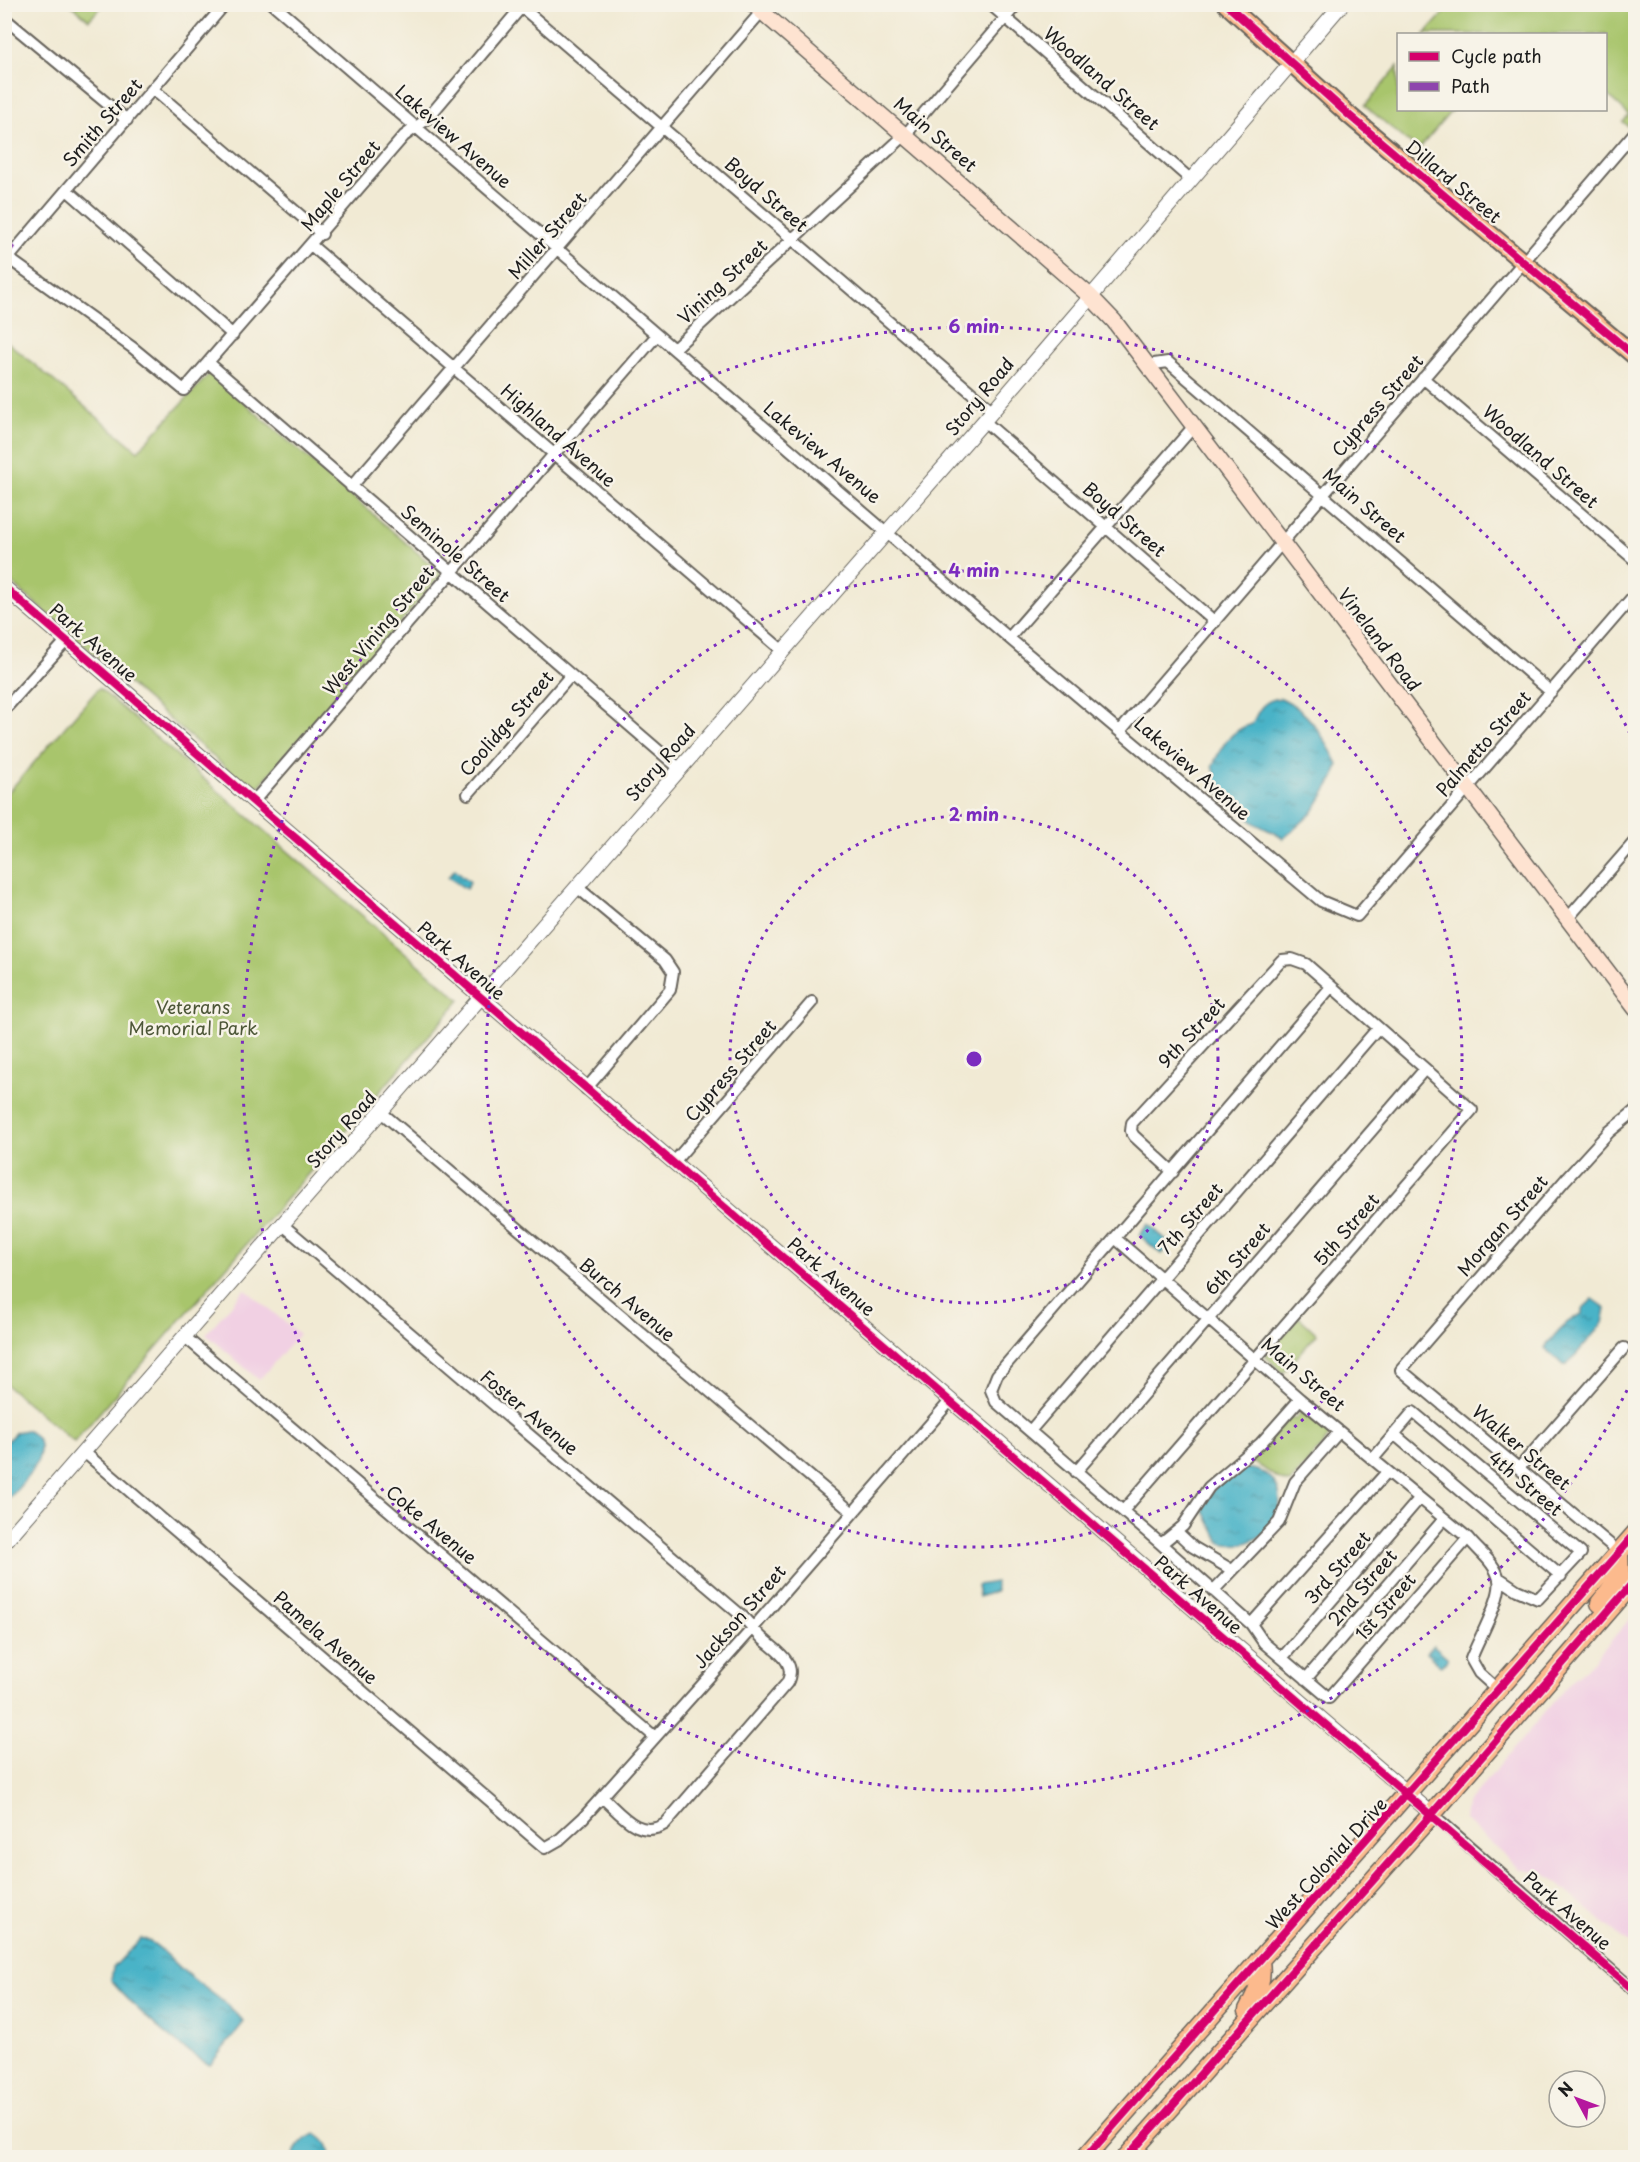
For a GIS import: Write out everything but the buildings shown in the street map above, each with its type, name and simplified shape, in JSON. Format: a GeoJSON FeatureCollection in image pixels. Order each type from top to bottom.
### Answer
{"type":"FeatureCollection","features":[{"type":"Feature","properties":{"kind":"highway","name":"West Colonial Drive"},"geometry":{"type":"LineString","coordinates":[[1085,2157],[1499,1691],[1627,1551],[1635,1533]]}},
{"type":"Feature","properties":{"kind":"highway"},"geometry":{"type":"LineString","coordinates":[[1126,2157],[1431,1814],[1634,1581],[1632,1564],[1627,1551]]}},
{"type":"Feature","properties":{"kind":"highway"},"geometry":{"type":"LineString","coordinates":[[1572,1651],[1578,1632],[1620,1577],[1627,1551]]}},
{"type":"Feature","properties":{"kind":"highway"},"geometry":{"type":"LineString","coordinates":[[1236,2033],[1260,1987],[1262,1975],[1260,1962]]}},
{"type":"Feature","properties":{"kind":"main road","name":"Dillard Street"},"geometry":{"type":"LineString","coordinates":[[1226,4],[1289,63],[1635,357]]}},
{"type":"Feature","properties":{"kind":"main road","name":"Main Street"},"geometry":{"type":"LineString","coordinates":[[761,7],[1090,296]]}},
{"type":"Feature","properties":{"kind":"main road","name":"Vineland Road"},"geometry":{"type":"LineString","coordinates":[[1090,296],[1114,321],[1635,1009]]}},
{"type":"Feature","properties":{"kind":"street","name":"Smith Street"},"geometry":{"type":"LineString","coordinates":[[6,261],[225,4]]}},
{"type":"Feature","properties":{"kind":"street","name":"Lakeview Avenue"},"geometry":{"type":"LineString","coordinates":[[273,4],[1009,638],[1121,730],[1321,901],[1357,916]]}},
{"type":"Feature","properties":{"kind":"street","name":"Woodland Street"},"geometry":{"type":"LineString","coordinates":[[990,4],[1190,179]]}},
{"type":"Feature","properties":{"kind":"street","name":"Vining Street"},"geometry":{"type":"LineString","coordinates":[[674,349],[906,134],[1017,4]]}},
{"type":"Feature","properties":{"kind":"street","name":"Story Road"},"geometry":{"type":"LineString","coordinates":[[4,1543],[989,416],[1289,63],[1342,4]]}},
{"type":"Feature","properties":{"kind":"street","name":"Maple Street"},"geometry":{"type":"LineString","coordinates":[[6,261],[133,348],[184,390],[312,246],[404,136],[427,119],[521,6]]}},
{"type":"Feature","properties":{"kind":"street","name":"Boyd Street"},"geometry":{"type":"LineString","coordinates":[[521,6],[793,240],[1215,622]]}},
{"type":"Feature","properties":{"kind":"street","name":"Miller Street"},"geometry":{"type":"LineString","coordinates":[[351,487],[663,127],[761,7]]}},
{"type":"Feature","properties":{"kind":"street"},"geometry":{"type":"LineString","coordinates":[[4,18],[127,120]]}},
{"type":"Feature","properties":{"kind":"street"},"geometry":{"type":"LineString","coordinates":[[154,90],[322,234]]}},
{"type":"Feature","properties":{"kind":"street","name":"Cypress Street"},"geometry":{"type":"LineString","coordinates":[[1121,730],[1635,131]]}},
{"type":"Feature","properties":{"kind":"street"},"geometry":{"type":"LineString","coordinates":[[67,190],[233,335]]}},
{"type":"Feature","properties":{"kind":"street","name":"Highland Avenue"},"geometry":{"type":"LineString","coordinates":[[312,246],[783,651]]}},
{"type":"Feature","properties":{"kind":"street"},"geometry":{"type":"LineString","coordinates":[[552,453],[657,335]]}},
{"type":"Feature","properties":{"kind":"street","name":"Main Street"},"geometry":{"type":"LineString","coordinates":[[1147,365],[1168,362],[1551,692]]}},
{"type":"Feature","properties":{"kind":"street","name":"Seminole Street"},"geometry":{"type":"LineString","coordinates":[[209,363],[680,769]]}},
{"type":"Feature","properties":{"kind":"street","name":"Woodland Street"},"geometry":{"type":"LineString","coordinates":[[1423,378],[1635,561]]}},
{"type":"Feature","properties":{"kind":"street"},"geometry":{"type":"LineString","coordinates":[[1009,638],[1194,426]]}},
{"type":"Feature","properties":{"kind":"street","name":"West Vining Street"},"geometry":{"type":"LineString","coordinates":[[254,802],[552,453]]}},
{"type":"Feature","properties":{"kind":"street","name":"Park Avenue"},"geometry":{"type":"LineString","coordinates":[[4,586],[1635,1992]]}},
{"type":"Feature","properties":{"kind":"street","name":"Palmetto Street"},"geometry":{"type":"LineString","coordinates":[[1357,916],[1635,593]]}},
{"type":"Feature","properties":{"kind":"street"},"geometry":{"type":"LineString","coordinates":[[4,710],[67,640]]}},
{"type":"Feature","properties":{"kind":"street","name":"Coolidge Street"},"geometry":{"type":"LineString","coordinates":[[468,794],[571,675]]}},
{"type":"Feature","properties":{"kind":"street"},"geometry":{"type":"LineString","coordinates":[[1568,918],[1635,840]]}},
{"type":"Feature","properties":{"kind":"street"},"geometry":{"type":"LineString","coordinates":[[577,887],[665,960],[673,972],[670,990],[586,1089]]}},
{"type":"Feature","properties":{"kind":"street","name":"9th Street"},"geometry":{"type":"LineString","coordinates":[[1173,1172],[1134,1136],[1131,1131],[1132,1123],[1282,960],[1292,959],[1306,964],[1331,987]]}},
{"type":"Feature","properties":{"kind":"street"},"geometry":{"type":"LineString","coordinates":[[1306,1679],[1264,1643],[1251,1624],[996,1402],[991,1390],[993,1382],[1331,987]]}},
{"type":"Feature","properties":{"kind":"street","name":"5th Street"},"geometry":{"type":"LineString","coordinates":[[1123,1511],[1472,1110],[1331,987]]}},
{"type":"Feature","properties":{"kind":"street","name":"Cypress Street"},"geometry":{"type":"LineString","coordinates":[[674,1162],[812,1002]]}},
{"type":"Feature","properties":{"kind":"street","name":"7th Street"},"geometry":{"type":"LineString","coordinates":[[1030,1431],[1378,1028]]}},
{"type":"Feature","properties":{"kind":"street","name":"6th Street"},"geometry":{"type":"LineString","coordinates":[[1076,1472],[1425,1069]]}},
{"type":"Feature","properties":{"kind":"street","name":"Morgan Street"},"geometry":{"type":"LineString","coordinates":[[1401,1370],[1608,1132],[1635,1110]]}},
{"type":"Feature","properties":{"kind":"street","name":"Burch Avenue"},"geometry":{"type":"LineString","coordinates":[[381,1112],[853,1513]]}},
{"type":"Feature","properties":{"kind":"street","name":"Foster Avenue"},"geometry":{"type":"LineString","coordinates":[[283,1225],[753,1628],[785,1658],[792,1675],[787,1683],[665,1824],[655,1830],[644,1831],[602,1797]]}},
{"type":"Feature","properties":{"kind":"street","name":"Main Street"},"geometry":{"type":"LineString","coordinates":[[1115,1238],[1300,1399],[1468,1538],[1490,1562],[1499,1578]]}},
{"type":"Feature","properties":{"kind":"street","name":"Coke Avenue"},"geometry":{"type":"LineString","coordinates":[[184,1337],[655,1737]]}},
{"type":"Feature","properties":{"kind":"street"},"geometry":{"type":"LineString","coordinates":[[1519,1468],[1624,1348]]}},
{"type":"Feature","properties":{"kind":"street","name":"Walker Street"},"geometry":{"type":"LineString","coordinates":[[1401,1370],[1519,1468],[1627,1551]]}},
{"type":"Feature","properties":{"kind":"street"},"geometry":{"type":"LineString","coordinates":[[1161,1544],[1177,1532],[1209,1487],[1262,1443],[1300,1399]]}},
{"type":"Feature","properties":{"kind":"street","name":"Jackson Street"},"geometry":{"type":"LineString","coordinates":[[545,1848],[559,1840],[602,1797],[753,1628],[951,1400]]}},
{"type":"Feature","properties":{"kind":"street","name":"4th Street"},"geometry":{"type":"LineString","coordinates":[[1372,1459],[1413,1412],[1581,1553],[1538,1599],[1517,1590],[1499,1578]]}},
{"type":"Feature","properties":{"kind":"street"},"geometry":{"type":"LineString","coordinates":[[1213,1591],[1279,1522],[1295,1482],[1340,1432]]}},
{"type":"Feature","properties":{"kind":"street"},"geometry":{"type":"LineString","coordinates":[[1394,1434],[1561,1575]]}},
{"type":"Feature","properties":{"kind":"street","name":"Pamela Avenue"},"geometry":{"type":"LineString","coordinates":[[84,1452],[545,1848]]}},
{"type":"Feature","properties":{"kind":"street"},"geometry":{"type":"LineString","coordinates":[[1251,1624],[1387,1472]]}},
{"type":"Feature","properties":{"kind":"street","name":"3rd Street"},"geometry":{"type":"LineString","coordinates":[[1282,1658],[1419,1499]]}},
{"type":"Feature","properties":{"kind":"street","name":"2nd Street"},"geometry":{"type":"LineString","coordinates":[[1306,1679],[1444,1519]]}},
{"type":"Feature","properties":{"kind":"street"},"geometry":{"type":"LineString","coordinates":[[1177,1532],[1193,1547],[1232,1570]]}},
{"type":"Feature","properties":{"kind":"street","name":"1st Street"},"geometry":{"type":"LineString","coordinates":[[1306,1679],[1329,1698],[1468,1538]]}},
{"type":"Feature","properties":{"kind":"street"},"geometry":{"type":"LineString","coordinates":[[1499,1578],[1500,1592],[1471,1659],[1479,1673],[1499,1691]]}},
{"type":"Feature","properties":{"kind":"shaded area"},"geometry":{"type":"Polygon","coordinates":[[[245,1289],[299,1334],[259,1380],[206,1334],[245,1289]]]}},
{"type":"Feature","properties":{"kind":"shaded area"},"geometry":{"type":"Polygon","coordinates":[[[1635,1613],[1635,1949],[1546,1874],[1520,1869],[1465,1820],[1467,1804],[1572,1680],[1586,1669],[1635,1613]]]}},
{"type":"Feature","properties":{"kind":"green space"},"geometry":{"type":"Polygon","coordinates":[[[71,5],[103,5],[89,20],[71,5]]]}},
{"type":"Feature","properties":{"kind":"green space"},"geometry":{"type":"Polygon","coordinates":[[[1451,5],[1635,5],[1635,120],[1629,127],[1623,122],[1629,115],[1607,95],[1607,33],[1426,33],[1451,5]]]}},
{"type":"Feature","properties":{"kind":"green space"},"geometry":{"type":"Polygon","coordinates":[[[1397,67],[1397,111],[1451,111],[1418,150],[1365,106],[1397,67]]]}},
{"type":"Feature","properties":{"kind":"green space"},"geometry":{"type":"Polygon","coordinates":[[[5,340],[138,451],[210,373],[442,574],[254,792],[5,577],[5,340]]]}},
{"type":"Feature","properties":{"kind":"green space","name":"Veterans Memorial Park"},"geometry":{"type":"Polygon","coordinates":[[[99,688],[460,1000],[74,1442],[5,1384],[4,797],[99,688]]]}},
{"type":"Feature","properties":{"kind":"green space"},"geometry":{"type":"Polygon","coordinates":[[[1299,1317],[1317,1334],[1283,1373],[1265,1356],[1299,1317]]]}},
{"type":"Feature","properties":{"kind":"green space"},"geometry":{"type":"Polygon","coordinates":[[[1303,1410],[1332,1434],[1290,1483],[1250,1461],[1289,1418],[1295,1419],[1303,1410]]]}},
{"type":"Feature","properties":{"kind":"water"},"geometry":{"type":"Polygon","coordinates":[[[1281,698],[1300,710],[1315,726],[1338,764],[1334,778],[1312,813],[1283,839],[1253,822],[1211,787],[1216,774],[1212,767],[1227,740],[1238,730],[1252,724],[1266,703],[1281,698]]]}},
{"type":"Feature","properties":{"kind":"water"},"geometry":{"type":"Polygon","coordinates":[[[455,869],[470,882],[466,889],[448,877],[455,869]]]}},
{"type":"Feature","properties":{"kind":"water"},"geometry":{"type":"Polygon","coordinates":[[[1148,1224],[1170,1243],[1161,1254],[1139,1235],[1148,1224]]]}},
{"type":"Feature","properties":{"kind":"water"},"geometry":{"type":"Polygon","coordinates":[[[1593,1299],[1606,1308],[1603,1323],[1567,1365],[1563,1365],[1545,1348],[1562,1328],[1582,1314],[1582,1309],[1593,1299]]]}},
{"type":"Feature","properties":{"kind":"water"},"geometry":{"type":"Polygon","coordinates":[[[26,1430],[36,1437],[40,1446],[39,1456],[28,1476],[5,1503],[5,1443],[16,1432],[26,1430]]]}},
{"type":"Feature","properties":{"kind":"water"},"geometry":{"type":"Polygon","coordinates":[[[1239,1468],[1260,1472],[1274,1481],[1279,1495],[1278,1510],[1271,1525],[1259,1537],[1242,1544],[1221,1543],[1202,1508],[1217,1484],[1239,1468]]]}},
{"type":"Feature","properties":{"kind":"water"},"geometry":{"type":"Polygon","coordinates":[[[995,1582],[996,1591],[979,1597],[977,1585],[995,1582]]]}},
{"type":"Feature","properties":{"kind":"water"},"geometry":{"type":"Polygon","coordinates":[[[1433,1645],[1448,1658],[1441,1666],[1426,1653],[1433,1645]]]}},
{"type":"Feature","properties":{"kind":"water"},"geometry":{"type":"Polygon","coordinates":[[[141,1938],[159,1948],[186,1973],[231,2008],[244,2022],[210,2065],[158,2027],[111,1981],[113,1968],[141,1938]]]}},
{"type":"Feature","properties":{"kind":"water"},"geometry":{"type":"Polygon","coordinates":[[[316,2134],[327,2144],[329,2157],[292,2157],[301,2143],[316,2134]]]}},
{"type":"Feature","properties":{"kind":"marked path"},"geometry":{"type":"LineString","coordinates":[[4,242],[15,251]]}},
{"type":"Feature","properties":{"kind":"cycle path"},"geometry":{"type":"LineString","coordinates":[[1226,4],[1350,116],[1636,357]]}},
{"type":"Feature","properties":{"kind":"cycle path"},"geometry":{"type":"LineString","coordinates":[[4,587],[1636,1992]]}},
{"type":"Feature","properties":{"kind":"cycle path"},"geometry":{"type":"LineString","coordinates":[[1085,2158],[1636,1533]]}},
{"type":"Feature","properties":{"kind":"cycle path"},"geometry":{"type":"LineString","coordinates":[[1126,2158],[1432,1814],[1636,1579]]}}]}
